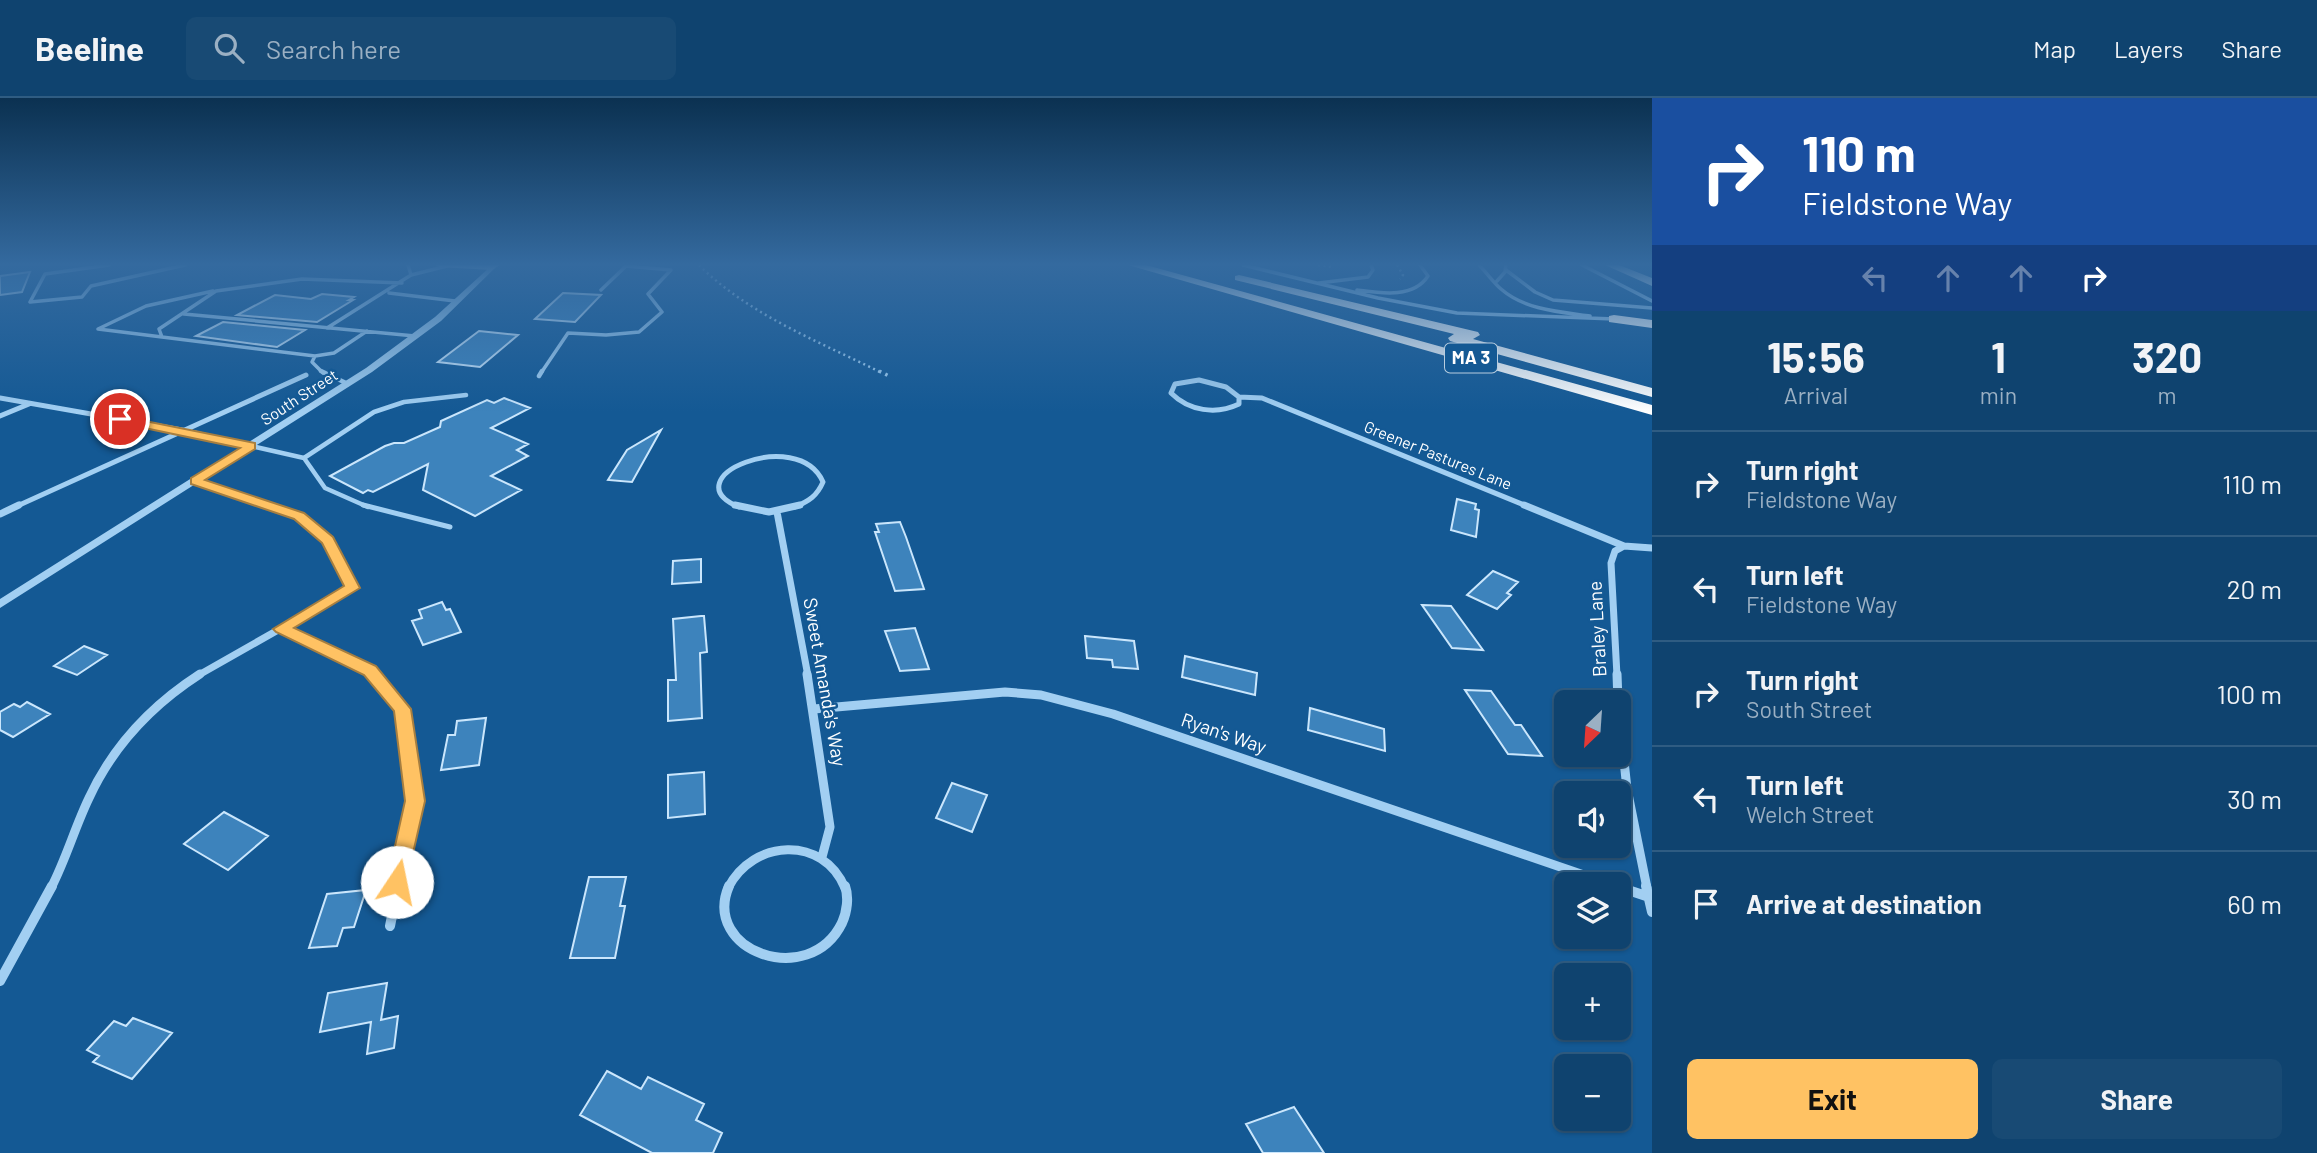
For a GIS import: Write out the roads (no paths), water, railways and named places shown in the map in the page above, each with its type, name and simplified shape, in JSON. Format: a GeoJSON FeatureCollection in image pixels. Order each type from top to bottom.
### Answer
{"type":"FeatureCollection","features":[{"type":"Feature","properties":{"kind":"highway","name":"MA 3"},"geometry":{"type":"LineString","coordinates":[[1310,314],[1652,410]]}},
{"type":"Feature","properties":{"kind":"highway","name":"MA 3"},"geometry":{"type":"LineString","coordinates":[[1362,314],[1652,393]]}},
{"type":"Feature","properties":{"kind":"highway"},"geometry":{"type":"LineString","coordinates":[[1388,314],[1638,374]]}},
{"type":"Feature","properties":{"kind":"highway"},"geometry":{"type":"LineString","coordinates":[[1614,319],[1651,324]]}},
{"type":"Feature","properties":{"kind":"street","name":"South Street"},"geometry":{"type":"LineString","coordinates":[[0,604],[348,384],[440,314]]}},
{"type":"Feature","properties":{"kind":"street"},"geometry":{"type":"LineString","coordinates":[[0,514],[306,375]]}},
{"type":"Feature","properties":{"kind":"street","name":"Greener Pastures Lane"},"geometry":{"type":"LineString","coordinates":[[1239,397],[1235,406],[1207,410],[1178,400],[1171,389],[1180,382],[1199,380],[1222,384],[1239,397],[1262,398],[1624,545]]}},
{"type":"Feature","properties":{"kind":"street"},"geometry":{"type":"LineString","coordinates":[[0,398],[182,430],[251,446]]}},
{"type":"Feature","properties":{"kind":"street"},"geometry":{"type":"LineString","coordinates":[[0,416],[30,404]]}},
{"type":"Feature","properties":{"kind":"street"},"geometry":{"type":"LineString","coordinates":[[759,457],[792,458],[817,469],[823,477],[824,486],[819,496],[808,504],[777,512],[742,509],[729,502],[721,494],[719,485],[722,475],[731,467],[759,457]]}},
{"type":"Feature","properties":{"kind":"street","name":"Sweet Amanda's Way"},"geometry":{"type":"LineString","coordinates":[[777,512],[814,709],[830,827],[822,857]]}},
{"type":"Feature","properties":{"kind":"street"},"geometry":{"type":"LineString","coordinates":[[1624,545],[1652,548]]}},
{"type":"Feature","properties":{"kind":"street","name":"Braley Lane"},"geometry":{"type":"LineString","coordinates":[[1617,690],[1611,563],[1615,551],[1624,545]]}},
{"type":"Feature","properties":{"kind":"street"},"geometry":{"type":"LineString","coordinates":[[0,981],[53,884],[90,795],[134,727],[161,701],[198,675],[352,588]]}},
{"type":"Feature","properties":{"kind":"street"},"geometry":{"type":"LineString","coordinates":[[281,629],[370,671],[402,709],[415,801],[390,926]]}},
{"type":"Feature","properties":{"kind":"street","name":"Ryan's Way"},"geometry":{"type":"LineString","coordinates":[[814,709],[983,694],[1041,695],[1113,714],[1575,872]]}},
{"type":"Feature","properties":{"kind":"street"},"geometry":{"type":"LineString","coordinates":[[1624,767],[1631,818],[1652,912]]}},
{"type":"Feature","properties":{"kind":"street"},"geometry":{"type":"LineString","coordinates":[[786,848],[805,850],[822,857],[837,869],[847,884],[850,903],[846,922],[835,939],[817,952],[796,958],[774,958],[753,951],[737,939],[727,923],[724,905],[728,888],[737,872],[767,851],[786,848]]}},
{"type":"Feature","properties":{"kind":"street"},"geometry":{"type":"LineString","coordinates":[[1631,891],[1649,897]]}},
{"type":"Feature","properties":{"kind":"lane"},"geometry":{"type":"LineString","coordinates":[[129,314],[98,329],[314,356],[334,352],[367,331]]}},
{"type":"Feature","properties":{"kind":"lane"},"geometry":{"type":"LineString","coordinates":[[162,337],[159,329],[183,314]]}},
{"type":"Feature","properties":{"kind":"lane"},"geometry":{"type":"LineString","coordinates":[[185,314],[415,336]]}},
{"type":"Feature","properties":{"kind":"lane"},"geometry":{"type":"LineString","coordinates":[[327,328],[351,314]]}},
{"type":"Feature","properties":{"kind":"lane"},"geometry":{"type":"LineString","coordinates":[[539,376],[568,333],[606,335],[639,332],[659,314]]}},
{"type":"Feature","properties":{"kind":"lane"},"geometry":{"type":"LineString","coordinates":[[1489,314],[1614,319]]}},
{"type":"Feature","properties":{"kind":"lane"},"geometry":{"type":"LineString","coordinates":[[1587,314],[1614,319]]}},
{"type":"Feature","properties":{"kind":"lane"},"geometry":{"type":"LineString","coordinates":[[314,356],[312,362],[323,373],[348,384]]}},
{"type":"Feature","properties":{"kind":"lane"},"geometry":{"type":"LineString","coordinates":[[304,458],[373,412],[404,402],[466,396]]}},
{"type":"Feature","properties":{"kind":"lane"},"geometry":{"type":"LineString","coordinates":[[251,446],[304,458],[318,473],[323,487],[346,500],[450,527]]}},
{"type":"Feature","properties":{"kind":"lane"},"geometry":{"type":"LineString","coordinates":[[195,481],[299,516],[328,540],[352,588]]}}]}
